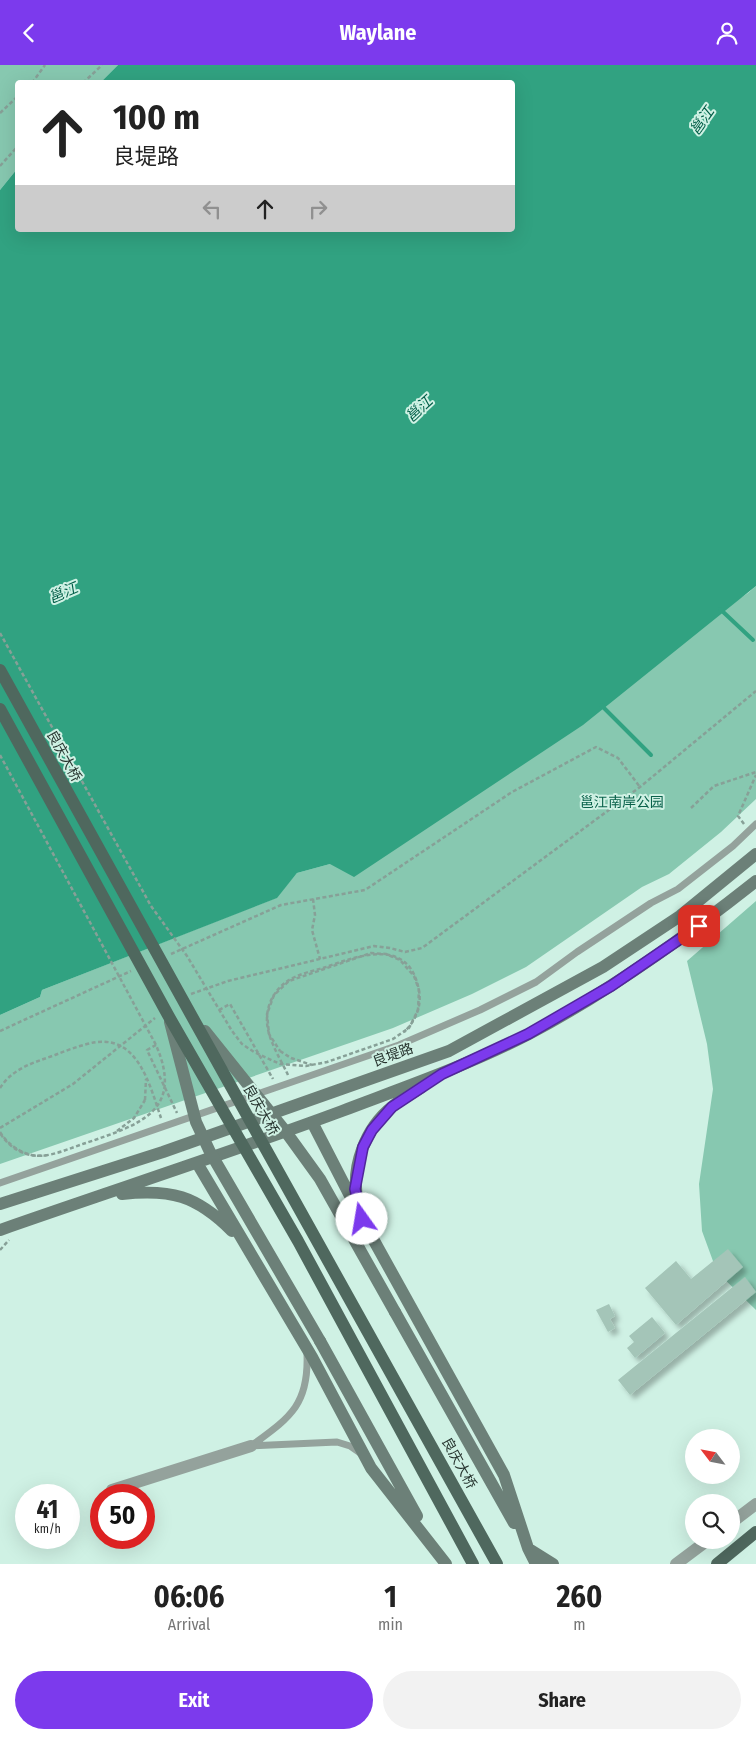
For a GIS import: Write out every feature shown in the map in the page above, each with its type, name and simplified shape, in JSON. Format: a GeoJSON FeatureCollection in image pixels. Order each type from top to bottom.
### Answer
{"type":"FeatureCollection","features":[{"type":"Feature","properties":{"kind":"main road","name":"良庆大桥"},"geometry":{"type":"LineString","coordinates":[[0,670],[497,1564]]}},
{"type":"Feature","properties":{"kind":"main road"},"geometry":{"type":"LineString","coordinates":[[0,709],[165,1014],[298,1241],[474,1564]]}},
{"type":"Feature","properties":{"kind":"main road","name":"良堤路"},"geometry":{"type":"LineString","coordinates":[[0,1204],[168,1150],[449,1051],[520,1014],[610,962],[680,916],[756,854]]}},
{"type":"Feature","properties":{"kind":"main road"},"geometry":{"type":"LineString","coordinates":[[0,1230],[197,1163],[442,1074],[528,1034],[611,986],[690,934],[756,881]]}},
{"type":"Feature","properties":{"kind":"main road"},"geometry":{"type":"LineString","coordinates":[[186,1002],[320,1179],[536,1564]]}},
{"type":"Feature","properties":{"kind":"main road"},"geometry":{"type":"LineString","coordinates":[[165,1014],[196,1122],[210,1152],[320,1341],[443,1561]]}},
{"type":"Feature","properties":{"kind":"main road"},"geometry":{"type":"LineString","coordinates":[[362,1219],[355,1189],[357,1167],[363,1147],[372,1130],[392,1107],[442,1074]]}},
{"type":"Feature","properties":{"kind":"main road"},"geometry":{"type":"LineString","coordinates":[[312,1122],[362,1219],[504,1475],[528,1548],[553,1564]]}},
{"type":"Feature","properties":{"kind":"main road"},"geometry":{"type":"LineString","coordinates":[[197,1163],[307,1349],[371,1468],[443,1561]]}},
{"type":"Feature","properties":{"kind":"main road"},"geometry":{"type":"LineString","coordinates":[[97,1196],[145,1191],[172,1193],[193,1201],[217,1216],[246,1245]]}},
{"type":"Feature","properties":{"kind":"main road"},"geometry":{"type":"LineString","coordinates":[[717,1564],[756,1532]]}},
{"type":"Feature","properties":{"kind":"street"},"geometry":{"type":"LineString","coordinates":[[128,1484],[251,1446]]}},
{"type":"Feature","properties":{"kind":"street"},"geometry":{"type":"LineString","coordinates":[[740,1516],[756,1504]]}},
{"type":"Feature","properties":{"kind":"street"},"geometry":{"type":"LineString","coordinates":[[676,1564],[696,1549]]}},
{"type":"Feature","properties":{"kind":"lane"},"geometry":{"type":"LineString","coordinates":[[0,1183],[181,1122],[399,1045],[480,1010],[536,982],[643,908],[678,889],[756,824]]}},
{"type":"Feature","properties":{"kind":"lane"},"geometry":{"type":"LineString","coordinates":[[251,1446],[288,1419],[298,1406],[308,1367],[307,1349]]}},
{"type":"Feature","properties":{"kind":"lane"},"geometry":{"type":"LineString","coordinates":[[251,1446],[337,1442],[350,1446],[364,1456]]}},
{"type":"Feature","properties":{"kind":"path"},"geometry":{"type":"LineString","coordinates":[[34,80],[45,65]]}},
{"type":"Feature","properties":{"kind":"path"},"geometry":{"type":"LineString","coordinates":[[86,80],[102,65]]}},
{"type":"Feature","properties":{"kind":"path"},"geometry":{"type":"LineString","coordinates":[[0,113],[15,99]]}},
{"type":"Feature","properties":{"kind":"path"},"geometry":{"type":"LineString","coordinates":[[0,166],[15,149]]}},
{"type":"Feature","properties":{"kind":"path"},"geometry":{"type":"LineString","coordinates":[[0,633],[151,905],[187,956],[232,1031],[254,1052],[280,1064],[286,1065],[292,1066],[316,1065],[322,1064],[383,1043],[393,1039],[399,1036],[409,1028],[413,1022],[416,1016],[418,1010],[420,1003],[420,997],[419,990],[417,983],[414,976],[410,970],[406,965],[400,960],[393,957],[386,954],[379,953],[371,953],[364,954],[295,978],[289,981],[283,985],[278,989],[270,1000],[266,1020],[267,1027],[269,1034],[272,1040],[275,1046],[280,1051],[291,1059],[304,1064],[314,1065],[323,1064],[378,1045],[394,1039],[401,1034],[406,1030],[411,1025],[414,1019],[417,1013],[419,1006],[420,999],[420,992],[416,979],[412,973],[408,967],[402,962],[396,958],[389,955],[382,953],[375,953],[367,953],[360,955],[292,979],[286,982],[281,987],[276,992],[272,998],[267,1023],[268,1031],[272,1040],[276,1049],[280,1057],[284,1066],[288,1075]]}},
{"type":"Feature","properties":{"kind":"path"},"geometry":{"type":"LineString","coordinates":[[186,1002],[194,991],[374,946],[405,952],[422,948],[640,787],[756,691]]}},
{"type":"Feature","properties":{"kind":"path"},"geometry":{"type":"LineString","coordinates":[[168,955],[281,905],[366,890],[512,793],[596,747],[618,758],[640,787]]}},
{"type":"Feature","properties":{"kind":"path"},"geometry":{"type":"LineString","coordinates":[[0,755],[156,1045],[165,1073],[164,1090],[152,1113],[138,1124],[46,1155],[30,1155],[16,1150],[0,1133]]}},
{"type":"Feature","properties":{"kind":"path"},"geometry":{"type":"LineString","coordinates":[[691,808],[714,786],[756,774]]}},
{"type":"Feature","properties":{"kind":"path"},"geometry":{"type":"LineString","coordinates":[[748,832],[738,816],[756,774]]}},
{"type":"Feature","properties":{"kind":"path"},"geometry":{"type":"LineString","coordinates":[[313,899],[316,915],[312,931],[320,959]]}},
{"type":"Feature","properties":{"kind":"path"},"geometry":{"type":"LineString","coordinates":[[0,1031],[134,970]]}},
{"type":"Feature","properties":{"kind":"path"},"geometry":{"type":"LineString","coordinates":[[219,1010],[230,1004],[277,1087]]}},
{"type":"Feature","properties":{"kind":"path"},"geometry":{"type":"LineString","coordinates":[[0,1128],[73,1084],[165,1014]]}},
{"type":"Feature","properties":{"kind":"path"},"geometry":{"type":"LineString","coordinates":[[0,1087],[12,1073],[26,1066],[98,1042],[120,1046],[132,1053],[140,1065],[146,1085],[142,1107],[128,1125],[114,1133],[51,1155],[33,1156],[20,1151],[7,1142],[0,1133]]}},
{"type":"Feature","properties":{"kind":"path"},"geometry":{"type":"LineString","coordinates":[[0,1087],[9,1076],[22,1067],[88,1043],[109,1043],[123,1047],[139,1062],[161,1118]]}},
{"type":"Feature","properties":{"kind":"path"},"geometry":{"type":"LineString","coordinates":[[156,1045],[147,1050],[181,1122]]}},
{"type":"Feature","properties":{"kind":"green space"},"geometry":{"type":"Polygon","coordinates":[[[0,65],[118,65],[103,80],[15,80],[15,171],[0,190],[0,65]]]}},
{"type":"Feature","properties":{"kind":"green space","name":"邕江南岸公园"},"geometry":{"type":"Polygon","coordinates":[[[756,586],[756,799],[721,832],[669,874],[642,887],[526,967],[472,994],[393,1028],[0,1164],[0,1015],[40,997],[42,990],[276,898],[297,873],[330,864],[756,586]]]}},
{"type":"Feature","properties":{"kind":"green space"},"geometry":{"type":"Polygon","coordinates":[[[756,901],[756,1310],[717,1272],[702,1231],[699,1184],[713,1089],[707,1044],[687,961],[756,901]]]}},
{"type":"Feature","properties":{"kind":"water","name":"邕江"},"geometry":{"type":"Polygon","coordinates":[[[118,65],[756,65],[756,586],[583,725],[354,877],[330,864],[297,873],[277,898],[42,990],[40,997],[0,1015],[0,190],[15,171],[15,232],[515,232],[515,80],[103,80],[118,65]]]}},
{"type":"Feature","properties":{"kind":"building"},"geometry":{"type":"Polygon","coordinates":[[[728,1249],[743,1267],[676,1325],[645,1288],[676,1261],[691,1279],[728,1249]]]}},
{"type":"Feature","properties":{"kind":"building"},"geometry":{"type":"Polygon","coordinates":[[[745,1277],[756,1292],[630,1395],[618,1380],[745,1277]]]}},
{"type":"Feature","properties":{"kind":"building"},"geometry":{"type":"Polygon","coordinates":[[[609,1304],[615,1316],[610,1319],[615,1328],[608,1332],[596,1310],[609,1304]]]}},
{"type":"Feature","properties":{"kind":"building"},"geometry":{"type":"Polygon","coordinates":[[[652,1317],[665,1333],[635,1358],[627,1348],[634,1342],[629,1336],[652,1317]]]}},
{"type":"Feature","properties":{"kind":"waterway"},"geometry":{"type":"LineString","coordinates":[[720,609],[753,640]]}},
{"type":"Feature","properties":{"kind":"waterway"},"geometry":{"type":"LineString","coordinates":[[601,705],[651,755]]}},
{"type":"Feature","properties":{"kind":"route"},"geometry":{"type":"LineString","coordinates":[[362,1219],[355,1189],[357,1167],[363,1147],[372,1130],[381,1117],[392,1107],[442,1074],[528,1034],[611,986],[690,934],[699,926]]}}]}
